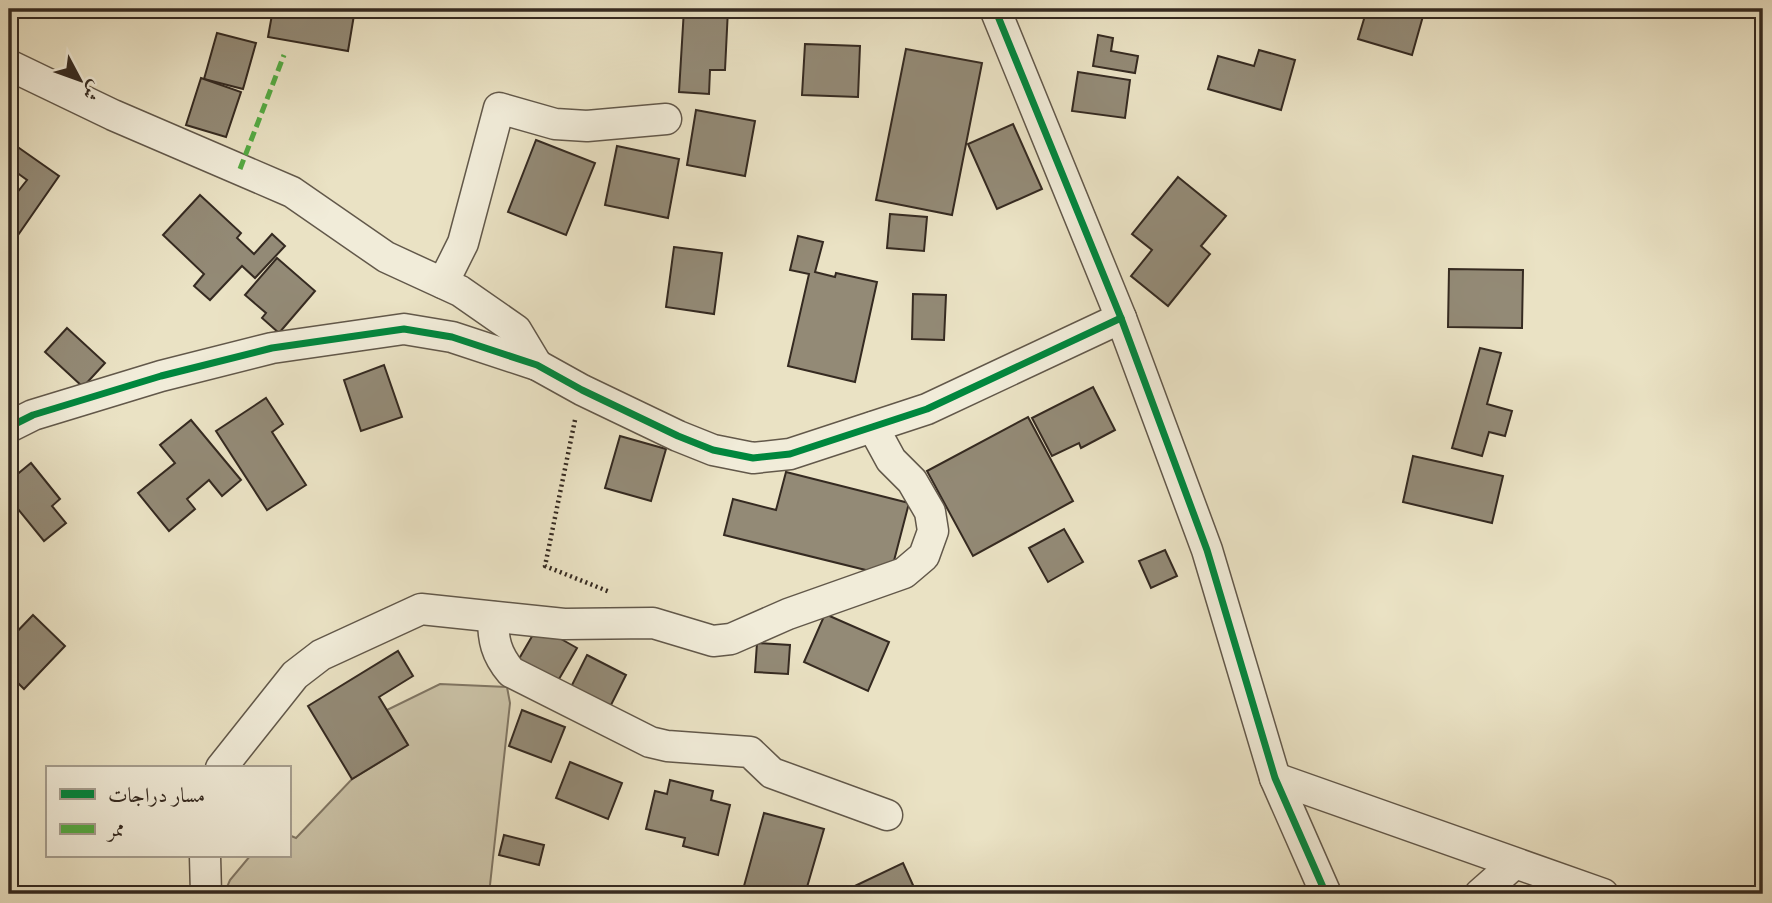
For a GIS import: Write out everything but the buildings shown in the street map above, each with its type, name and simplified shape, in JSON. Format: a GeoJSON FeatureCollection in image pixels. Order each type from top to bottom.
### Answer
{"type":"FeatureCollection","features":[{"type":"Feature","properties":{"kind":"street"},"geometry":{"type":"LineString","coordinates":[[995,9],[1121,318],[1207,550],[1275,778],[1326,894]]}},
{"type":"Feature","properties":{"kind":"street"},"geometry":{"type":"LineString","coordinates":[[9,65],[113,115],[292,192],[386,257],[443,283],[516,330],[537,365]]}},
{"type":"Feature","properties":{"kind":"street"},"geometry":{"type":"LineString","coordinates":[[443,283],[463,243],[499,108],[555,124],[587,126],[666,119]]}},
{"type":"Feature","properties":{"kind":"street"},"geometry":{"type":"LineString","coordinates":[[9,427],[33,415],[161,376],[272,348],[404,329],[452,337],[537,365],[678,436],[713,450],[754,458],[790,454],[927,410],[1121,318]]}},
{"type":"Feature","properties":{"kind":"street"},"geometry":{"type":"LineString","coordinates":[[223,766],[289,682],[321,655],[421,609],[564,624],[653,623],[713,642],[732,639],[788,614],[904,573],[924,556],[933,531],[930,512],[912,481],[891,460],[873,427]]}},
{"type":"Feature","properties":{"kind":"street"},"geometry":{"type":"LineString","coordinates":[[493,617],[493,640],[500,659],[511,672],[650,742],[750,752],[772,773],[887,815]]}},
{"type":"Feature","properties":{"kind":"street"},"geometry":{"type":"LineString","coordinates":[[1275,778],[1604,894]]}},
{"type":"Feature","properties":{"kind":"street"},"geometry":{"type":"LineString","coordinates":[[205,858],[206,894]]}},
{"type":"Feature","properties":{"kind":"street"},"geometry":{"type":"LineString","coordinates":[[1480,894],[1514,864]]}},
{"type":"Feature","properties":{"kind":"path"},"geometry":{"type":"LineString","coordinates":[[545,566],[576,416]]}},
{"type":"Feature","properties":{"kind":"shaded area"},"geometry":{"type":"Polygon","coordinates":[[[440,684],[507,687],[510,703],[489,894],[224,894],[230,880],[248,858],[290,858],[290,835],[296,838],[352,779],[408,745],[387,710],[440,684]]]}},
{"type":"Feature","properties":{"kind":"marked path"},"geometry":{"type":"LineString","coordinates":[[240,169],[284,55]]}},
{"type":"Feature","properties":{"kind":"cycle path"},"geometry":{"type":"LineString","coordinates":[[995,9],[1121,318],[1207,550],[1275,778],[1326,894]]}},
{"type":"Feature","properties":{"kind":"cycle path"},"geometry":{"type":"LineString","coordinates":[[9,427],[33,415],[161,376],[272,348],[404,329],[452,337],[537,365],[678,436],[713,450],[753,458],[790,454],[927,409],[1121,318]]}}]}
